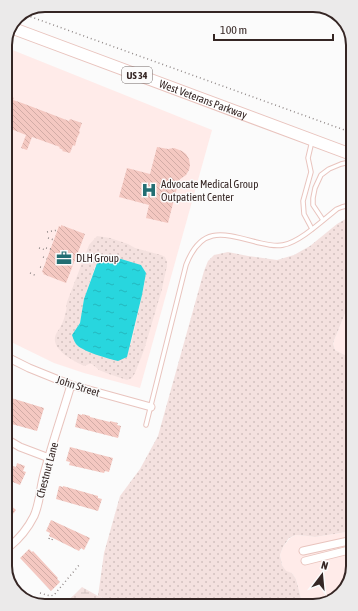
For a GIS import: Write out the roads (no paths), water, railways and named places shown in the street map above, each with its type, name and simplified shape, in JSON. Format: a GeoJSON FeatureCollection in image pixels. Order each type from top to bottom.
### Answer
{"type":"FeatureCollection","features":[{"type":"Feature","properties":{"kind":"main road","name":"West Veterans Parkway"},"geometry":{"type":"LineString","coordinates":[[16,29],[346,153]]}},
{"type":"Feature","properties":{"kind":"street","name":"John Street"},"geometry":{"type":"LineString","coordinates":[[12,360],[71,385],[151,408]]}},
{"type":"Feature","properties":{"kind":"street","name":"Chestnut Lane"},"geometry":{"type":"LineString","coordinates":[[12,544],[21,537],[34,516],[49,458],[71,385]]}},
{"type":"Feature","properties":{"kind":"street"},"geometry":{"type":"LineString","coordinates":[[12,442],[49,458]]}},
{"type":"Feature","properties":{"kind":"street"},"geometry":{"type":"LineString","coordinates":[[303,551],[346,542]]}},
{"type":"Feature","properties":{"kind":"street"},"geometry":{"type":"LineString","coordinates":[[304,561],[346,552]]}},
{"type":"Feature","properties":{"kind":"lane"},"geometry":{"type":"LineString","coordinates":[[312,140],[308,158],[311,172],[303,201],[304,214],[312,229]]}},
{"type":"Feature","properties":{"kind":"lane"},"geometry":{"type":"LineString","coordinates":[[323,220],[313,205],[315,188],[321,175],[329,169],[346,163]]}},
{"type":"Feature","properties":{"kind":"lane"},"geometry":{"type":"LineString","coordinates":[[146,425],[186,265],[195,247],[202,240],[219,234],[276,246],[285,245],[312,229],[337,209],[346,206]]}},
{"type":"Feature","properties":{"kind":"water"},"geometry":{"type":"Polygon","coordinates":[[[100,255],[111,256],[141,265],[146,273],[127,357],[118,361],[79,347],[74,341],[72,335],[80,323],[84,299],[100,255]]]}},
{"type":"Feature","properties":{"kind":"place","name":"Advocate Medical Group Outpatient Center"},"geometry":{"type":"Point","coordinates":[149,190]}},
{"type":"Feature","properties":{"kind":"place","name":"DLH Group"},"geometry":{"type":"Point","coordinates":[64,258]}}]}
